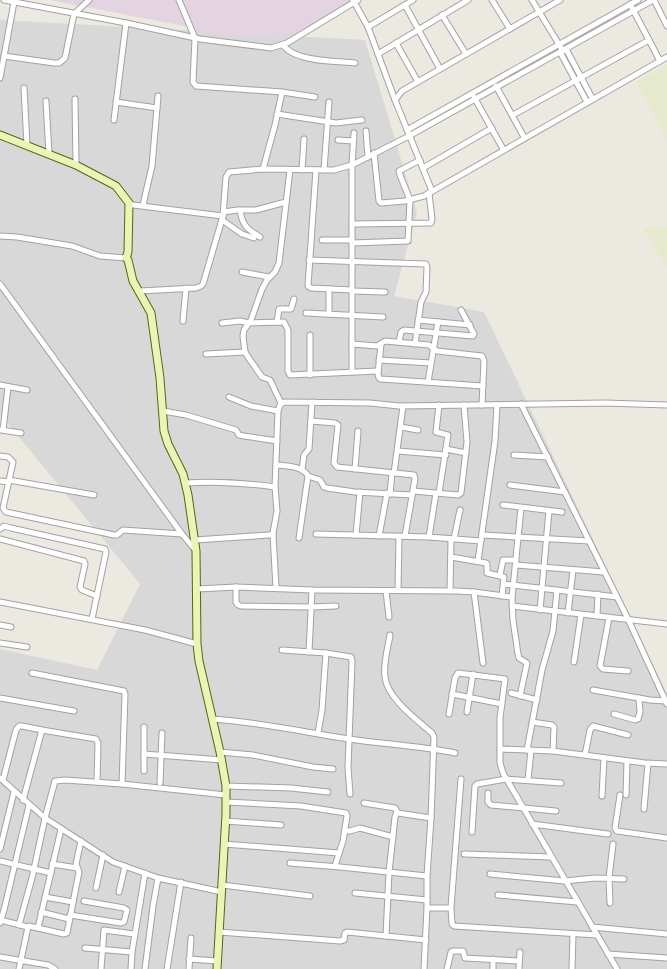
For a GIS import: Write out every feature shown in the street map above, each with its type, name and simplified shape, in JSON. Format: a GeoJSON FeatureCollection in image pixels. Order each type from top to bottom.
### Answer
{"type":"FeatureCollection","features":[{"type":"Feature","properties":{"kind":"street"},"geometry":{"type":"LineString","coordinates":[[4,0],[196,38],[271,48],[283,45],[355,1],[368,27],[409,136],[423,168],[431,192],[432,222],[428,224],[352,224]]}},
{"type":"Feature","properties":{"kind":"street"},"geometry":{"type":"LineString","coordinates":[[4,56],[54,64],[59,63],[65,58],[74,14],[89,0]]}},
{"type":"Feature","properties":{"kind":"street"},"geometry":{"type":"LineString","coordinates":[[179,0],[196,38],[193,82],[196,86],[282,92],[315,97]]}},
{"type":"Feature","properties":{"kind":"street"},"geometry":{"type":"LineString","coordinates":[[368,27],[413,0]]}},
{"type":"Feature","properties":{"kind":"street"},"geometry":{"type":"LineString","coordinates":[[378,54],[468,0]]}},
{"type":"Feature","properties":{"kind":"street"},"geometry":{"type":"LineString","coordinates":[[492,0],[510,29]]}},
{"type":"Feature","properties":{"kind":"street"},"geometry":{"type":"LineString","coordinates":[[532,0],[563,51],[581,77],[590,100]]}},
{"type":"Feature","properties":{"kind":"street"},"geometry":{"type":"LineString","coordinates":[[395,100],[400,93],[418,82],[560,0]]}},
{"type":"Feature","properties":{"kind":"street"},"geometry":{"type":"LineString","coordinates":[[407,130],[638,0]]}},
{"type":"Feature","properties":{"kind":"street"},"geometry":{"type":"LineString","coordinates":[[140,291],[199,287],[203,284],[223,216],[228,174],[233,172],[263,169],[342,169],[409,136],[476,100],[654,0],[667,26]]}},
{"type":"Feature","properties":{"kind":"street"},"geometry":{"type":"LineString","coordinates":[[0,78],[14,2]]}},
{"type":"Feature","properties":{"kind":"street"},"geometry":{"type":"LineString","coordinates":[[630,4],[660,61]]}},
{"type":"Feature","properties":{"kind":"street"},"geometry":{"type":"LineString","coordinates":[[405,5],[440,69]]}},
{"type":"Feature","properties":{"kind":"street"},"geometry":{"type":"LineString","coordinates":[[442,15],[466,54]]}},
{"type":"Feature","properties":{"kind":"street"},"geometry":{"type":"LineString","coordinates":[[114,120],[126,23]]}},
{"type":"Feature","properties":{"kind":"street"},"geometry":{"type":"LineString","coordinates":[[582,31],[586,38]]}},
{"type":"Feature","properties":{"kind":"street"},"geometry":{"type":"LineString","coordinates":[[513,116],[649,40]]}},
{"type":"Feature","properties":{"kind":"street"},"geometry":{"type":"LineString","coordinates":[[396,43],[418,82]]}},
{"type":"Feature","properties":{"kind":"street"},"geometry":{"type":"LineString","coordinates":[[283,45],[287,50],[305,57],[355,63]]}},
{"type":"Feature","properties":{"kind":"street"},"geometry":{"type":"LineString","coordinates":[[563,51],[575,80],[590,100]]}},
{"type":"Feature","properties":{"kind":"street"},"geometry":{"type":"LineString","coordinates":[[374,154],[379,201],[381,203],[390,203],[410,200],[431,192],[524,137],[667,57]]}},
{"type":"Feature","properties":{"kind":"street"},"geometry":{"type":"LineString","coordinates":[[494,82],[524,137]]}},
{"type":"Feature","properties":{"kind":"street"},"geometry":{"type":"LineString","coordinates":[[24,88],[27,145]]}},
{"type":"Feature","properties":{"kind":"street"},"geometry":{"type":"LineString","coordinates":[[263,169],[282,92]]}},
{"type":"Feature","properties":{"kind":"street"},"geometry":{"type":"LineString","coordinates":[[473,94],[503,150]]}},
{"type":"Feature","properties":{"kind":"street"},"geometry":{"type":"LineString","coordinates":[[143,205],[151,169],[158,96]]}},
{"type":"Feature","properties":{"kind":"street"},"geometry":{"type":"LineString","coordinates":[[76,99],[76,164]]}},
{"type":"Feature","properties":{"kind":"street"},"geometry":{"type":"LineString","coordinates":[[46,101],[49,154]]}},
{"type":"Feature","properties":{"kind":"street"},"geometry":{"type":"LineString","coordinates":[[116,102],[157,108]]}},
{"type":"Feature","properties":{"kind":"street"},"geometry":{"type":"LineString","coordinates":[[324,170],[329,102]]}},
{"type":"Feature","properties":{"kind":"street"},"geometry":{"type":"LineString","coordinates":[[277,114],[341,123],[362,120]]}},
{"type":"Feature","properties":{"kind":"street"},"geometry":{"type":"LineString","coordinates":[[423,168],[492,128]]}},
{"type":"Feature","properties":{"kind":"street"},"geometry":{"type":"LineString","coordinates":[[366,131],[368,157]]}},
{"type":"Feature","properties":{"kind":"street"},"geometry":{"type":"LineString","coordinates":[[352,372],[352,165],[354,133]]}},
{"type":"Feature","properties":{"kind":"street"},"geometry":{"type":"LineString","coordinates":[[0,135],[76,164],[116,186],[129,203],[133,205],[143,205],[223,216],[237,210],[256,210],[286,202]]}},
{"type":"Feature","properties":{"kind":"street"},"geometry":{"type":"LineString","coordinates":[[302,170],[304,140]]}},
{"type":"Feature","properties":{"kind":"street"},"geometry":{"type":"LineString","coordinates":[[338,140],[354,141]]}},
{"type":"Feature","properties":{"kind":"street"},"geometry":{"type":"LineString","coordinates":[[322,240],[352,242],[407,242],[409,240],[410,200],[399,171],[420,160]]}},
{"type":"Feature","properties":{"kind":"street"},"geometry":{"type":"LineString","coordinates":[[276,588],[273,534],[277,514],[275,487],[278,411],[281,403],[270,380],[262,377],[245,352],[244,332],[262,289],[269,277],[275,272],[280,259],[290,170]]}},
{"type":"Feature","properties":{"kind":"street"},"geometry":{"type":"LineString","coordinates":[[316,170],[309,260],[309,287],[385,292]]}},
{"type":"Feature","properties":{"kind":"street"},"geometry":{"type":"LineString","coordinates":[[129,203],[128,252],[126,258],[128,260],[132,278],[149,307],[153,318],[166,438],[186,483],[196,551],[197,644],[202,677],[222,760],[226,786],[226,821],[217,969]]}},
{"type":"Feature","properties":{"kind":"street"},"geometry":{"type":"LineString","coordinates":[[237,210],[244,224],[249,230],[260,237]]}},
{"type":"Feature","properties":{"kind":"street"},"geometry":{"type":"LineString","coordinates":[[223,216],[242,234],[254,238]]}},
{"type":"Feature","properties":{"kind":"street"},"geometry":{"type":"LineString","coordinates":[[0,236],[17,237],[72,246],[100,256],[126,258]]}},
{"type":"Feature","properties":{"kind":"street"},"geometry":{"type":"LineString","coordinates":[[309,260],[426,264],[426,292],[421,302],[415,344]]}},
{"type":"Feature","properties":{"kind":"street"},"geometry":{"type":"LineString","coordinates":[[242,272],[269,277]]}},
{"type":"Feature","properties":{"kind":"street"},"geometry":{"type":"LineString","coordinates":[[0,284],[182,534],[196,551]]}},
{"type":"Feature","properties":{"kind":"street"},"geometry":{"type":"LineString","coordinates":[[183,321],[186,288]]}},
{"type":"Feature","properties":{"kind":"street"},"geometry":{"type":"LineString","coordinates":[[329,289],[329,314]]}},
{"type":"Feature","properties":{"kind":"street"},"geometry":{"type":"LineString","coordinates":[[277,322],[279,309],[291,309],[294,299]]}},
{"type":"Feature","properties":{"kind":"street"},"geometry":{"type":"LineString","coordinates":[[399,342],[402,330],[473,336],[474,334],[470,325],[461,310]]}},
{"type":"Feature","properties":{"kind":"street"},"geometry":{"type":"LineString","coordinates":[[306,313],[383,317]]}},
{"type":"Feature","properties":{"kind":"street"},"geometry":{"type":"LineString","coordinates":[[418,320],[470,325]]}},
{"type":"Feature","properties":{"kind":"street"},"geometry":{"type":"LineString","coordinates":[[222,323],[240,321],[284,322],[287,327],[288,374],[292,376],[378,371]]}},
{"type":"Feature","properties":{"kind":"street"},"geometry":{"type":"LineString","coordinates":[[428,382],[438,322]]}},
{"type":"Feature","properties":{"kind":"street"},"geometry":{"type":"LineString","coordinates":[[310,335],[310,375]]}},
{"type":"Feature","properties":{"kind":"street"},"geometry":{"type":"LineString","coordinates":[[352,344],[377,346],[385,341],[399,342],[429,345],[440,352],[482,356],[484,361],[482,405]]}},
{"type":"Feature","properties":{"kind":"street"},"geometry":{"type":"LineString","coordinates":[[381,344],[378,371],[378,376],[381,379],[483,386]]}},
{"type":"Feature","properties":{"kind":"street"},"geometry":{"type":"LineString","coordinates":[[206,354],[245,352]]}},
{"type":"Feature","properties":{"kind":"street"},"geometry":{"type":"LineString","coordinates":[[379,360],[431,363]]}},
{"type":"Feature","properties":{"kind":"street"},"geometry":{"type":"LineString","coordinates":[[0,385],[27,390]]}},
{"type":"Feature","properties":{"kind":"street"},"geometry":{"type":"LineString","coordinates":[[8,387],[1,430],[21,433]]}},
{"type":"Feature","properties":{"kind":"street"},"geometry":{"type":"LineString","coordinates":[[229,397],[251,406],[278,411]]}},
{"type":"Feature","properties":{"kind":"street"},"geometry":{"type":"LineString","coordinates":[[302,470],[304,455],[309,449],[312,402]]}},
{"type":"Feature","properties":{"kind":"street"},"geometry":{"type":"LineString","coordinates":[[281,403],[370,403],[404,406],[605,403],[667,405]]}},
{"type":"Feature","properties":{"kind":"street"},"geometry":{"type":"LineString","coordinates":[[478,561],[495,441],[497,404]]}},
{"type":"Feature","properties":{"kind":"street"},"geometry":{"type":"LineString","coordinates":[[521,404],[628,619],[666,702],[594,690]]}},
{"type":"Feature","properties":{"kind":"street"},"geometry":{"type":"LineString","coordinates":[[429,537],[448,435],[436,432],[439,405]]}},
{"type":"Feature","properties":{"kind":"street"},"geometry":{"type":"LineString","coordinates":[[276,465],[302,470],[306,472],[308,476],[320,480],[325,488],[388,494],[438,493],[458,495],[461,493],[466,453],[467,434],[464,405]]}},
{"type":"Feature","properties":{"kind":"street"},"geometry":{"type":"LineString","coordinates":[[379,536],[398,451],[404,406]]}},
{"type":"Feature","properties":{"kind":"street"},"geometry":{"type":"LineString","coordinates":[[163,411],[201,419],[236,430],[239,435],[277,441]]}},
{"type":"Feature","properties":{"kind":"street"},"geometry":{"type":"LineString","coordinates":[[311,421],[336,424],[338,428],[334,464],[338,467],[414,476],[415,479],[402,536],[398,590]]}},
{"type":"Feature","properties":{"kind":"street"},"geometry":{"type":"LineString","coordinates":[[401,427],[418,430]]}},
{"type":"Feature","properties":{"kind":"street"},"geometry":{"type":"LineString","coordinates":[[355,469],[358,431]]}},
{"type":"Feature","properties":{"kind":"street"},"geometry":{"type":"LineString","coordinates":[[398,451],[466,453]]}},
{"type":"Feature","properties":{"kind":"street"},"geometry":{"type":"LineString","coordinates":[[514,455],[548,457]]}},
{"type":"Feature","properties":{"kind":"street"},"geometry":{"type":"LineString","coordinates":[[0,456],[11,459],[13,462],[3,508],[6,512],[114,535],[117,535],[122,530],[182,534]]}},
{"type":"Feature","properties":{"kind":"street"},"geometry":{"type":"LineString","coordinates":[[299,538],[308,476]]}},
{"type":"Feature","properties":{"kind":"street"},"geometry":{"type":"LineString","coordinates":[[0,481],[9,481],[94,494]]}},
{"type":"Feature","properties":{"kind":"street"},"geometry":{"type":"LineString","coordinates":[[186,483],[248,483],[275,487]]}},
{"type":"Feature","properties":{"kind":"street"},"geometry":{"type":"LineString","coordinates":[[510,484],[565,492]]}},
{"type":"Feature","properties":{"kind":"street"},"geometry":{"type":"LineString","coordinates":[[356,535],[360,492]]}},
{"type":"Feature","properties":{"kind":"street"},"geometry":{"type":"LineString","coordinates":[[503,505],[562,512]]}},
{"type":"Feature","properties":{"kind":"street"},"geometry":{"type":"LineString","coordinates":[[520,696],[527,663],[519,658],[518,654],[512,598],[521,508]]}},
{"type":"Feature","properties":{"kind":"street"},"geometry":{"type":"LineString","coordinates":[[450,591],[450,557],[452,539],[460,510]]}},
{"type":"Feature","properties":{"kind":"street"},"geometry":{"type":"LineString","coordinates":[[540,610],[549,511]]}},
{"type":"Feature","properties":{"kind":"street"},"geometry":{"type":"LineString","coordinates":[[0,529],[4,526],[105,549],[106,552],[92,619]]}},
{"type":"Feature","properties":{"kind":"street"},"geometry":{"type":"LineString","coordinates":[[195,540],[273,534]]}},
{"type":"Feature","properties":{"kind":"street"},"geometry":{"type":"LineString","coordinates":[[316,534],[429,537],[481,541]]}},
{"type":"Feature","properties":{"kind":"street"},"geometry":{"type":"LineString","coordinates":[[482,534],[589,541]]}},
{"type":"Feature","properties":{"kind":"street"},"geometry":{"type":"LineString","coordinates":[[0,539],[84,561],[85,564],[80,587],[82,590],[97,596]]}},
{"type":"Feature","properties":{"kind":"street"},"geometry":{"type":"LineString","coordinates":[[450,557],[478,561],[487,564],[487,573],[504,577],[502,596]]}},
{"type":"Feature","properties":{"kind":"street"},"geometry":{"type":"LineString","coordinates":[[500,575],[503,560],[544,568],[604,572]]}},
{"type":"Feature","properties":{"kind":"street"},"geometry":{"type":"LineString","coordinates":[[568,613],[573,570]]}},
{"type":"Feature","properties":{"kind":"street"},"geometry":{"type":"LineString","coordinates":[[504,584],[617,597]]}},
{"type":"Feature","properties":{"kind":"street"},"geometry":{"type":"LineString","coordinates":[[236,587],[236,602],[238,605],[311,607],[336,606]]}},
{"type":"Feature","properties":{"kind":"street"},"geometry":{"type":"LineString","coordinates":[[197,589],[236,587],[312,590],[450,591],[474,592],[512,598]]}},
{"type":"Feature","properties":{"kind":"street"},"geometry":{"type":"LineString","coordinates":[[309,652],[312,590]]}},
{"type":"Feature","properties":{"kind":"street"},"geometry":{"type":"LineString","coordinates":[[528,780],[532,722],[551,638],[555,612],[556,590]]}},
{"type":"Feature","properties":{"kind":"street"},"geometry":{"type":"LineString","coordinates":[[386,591],[389,617]]}},
{"type":"Feature","properties":{"kind":"street"},"geometry":{"type":"LineString","coordinates":[[474,592],[483,663]]}},
{"type":"Feature","properties":{"kind":"street"},"geometry":{"type":"LineString","coordinates":[[597,616],[598,594]]}},
{"type":"Feature","properties":{"kind":"street"},"geometry":{"type":"LineString","coordinates":[[0,602],[145,630],[197,644]]}},
{"type":"Feature","properties":{"kind":"street"},"geometry":{"type":"LineString","coordinates":[[512,606],[667,624]]}},
{"type":"Feature","properties":{"kind":"street"},"geometry":{"type":"LineString","coordinates":[[574,662],[581,615]]}},
{"type":"Feature","properties":{"kind":"street"},"geometry":{"type":"LineString","coordinates":[[609,618],[600,666],[603,669],[628,671]]}},
{"type":"Feature","properties":{"kind":"street"},"geometry":{"type":"LineString","coordinates":[[0,625],[11,627]]}},
{"type":"Feature","properties":{"kind":"street"},"geometry":{"type":"LineString","coordinates":[[390,635],[385,664],[385,681],[392,694],[408,712],[433,734],[434,737],[424,969]]}},
{"type":"Feature","properties":{"kind":"street"},"geometry":{"type":"LineString","coordinates":[[0,643],[27,647]]}},
{"type":"Feature","properties":{"kind":"street"},"geometry":{"type":"LineString","coordinates":[[282,650],[350,656],[352,659],[348,767],[350,794]]}},
{"type":"Feature","properties":{"kind":"street"},"geometry":{"type":"LineString","coordinates":[[318,733],[323,705],[326,653]]}},
{"type":"Feature","properties":{"kind":"street"},"geometry":{"type":"LineString","coordinates":[[32,673],[124,691],[122,784]]}},
{"type":"Feature","properties":{"kind":"street"},"geometry":{"type":"LineString","coordinates":[[449,714],[457,674],[473,674],[505,679],[502,704],[500,749],[501,768],[522,808],[617,969]]}},
{"type":"Feature","properties":{"kind":"street"},"geometry":{"type":"LineString","coordinates":[[467,712],[473,674]]}},
{"type":"Feature","properties":{"kind":"street"},"geometry":{"type":"LineString","coordinates":[[511,693],[537,700]]}},
{"type":"Feature","properties":{"kind":"street"},"geometry":{"type":"LineString","coordinates":[[452,694],[502,704]]}},
{"type":"Feature","properties":{"kind":"street"},"geometry":{"type":"LineString","coordinates":[[0,698],[74,711]]}},
{"type":"Feature","properties":{"kind":"street"},"geometry":{"type":"LineString","coordinates":[[614,714],[635,720],[638,719],[640,712],[639,698]]}},
{"type":"Feature","properties":{"kind":"street"},"geometry":{"type":"LineString","coordinates":[[212,719],[260,723],[350,739],[455,753]]}},
{"type":"Feature","properties":{"kind":"street"},"geometry":{"type":"LineString","coordinates":[[532,722],[552,724],[554,727],[552,751]]}},
{"type":"Feature","properties":{"kind":"street"},"geometry":{"type":"LineString","coordinates":[[97,782],[97,740],[22,726],[17,728],[1,779],[44,818],[113,862],[158,878],[181,882],[222,888],[310,896]]}},
{"type":"Feature","properties":{"kind":"street"},"geometry":{"type":"LineString","coordinates":[[585,755],[590,730],[593,726],[628,735]]}},
{"type":"Feature","properties":{"kind":"street"},"geometry":{"type":"LineString","coordinates":[[144,727],[144,771]]}},
{"type":"Feature","properties":{"kind":"street"},"geometry":{"type":"LineString","coordinates":[[23,800],[42,730]]}},
{"type":"Feature","properties":{"kind":"street"},"geometry":{"type":"LineString","coordinates":[[160,783],[162,733]]}},
{"type":"Feature","properties":{"kind":"street"},"geometry":{"type":"LineString","coordinates":[[500,749],[552,751],[667,766]]}},
{"type":"Feature","properties":{"kind":"street"},"geometry":{"type":"LineString","coordinates":[[220,752],[253,755],[313,767],[333,769]]}},
{"type":"Feature","properties":{"kind":"street"},"geometry":{"type":"LineString","coordinates":[[144,754],[222,760]]}},
{"type":"Feature","properties":{"kind":"street"},"geometry":{"type":"LineString","coordinates":[[602,796],[604,758]]}},
{"type":"Feature","properties":{"kind":"street"},"geometry":{"type":"LineString","coordinates":[[626,795],[627,761]]}},
{"type":"Feature","properties":{"kind":"street"},"geometry":{"type":"LineString","coordinates":[[644,809],[648,763]]}},
{"type":"Feature","properties":{"kind":"street"},"geometry":{"type":"LineString","coordinates":[[461,779],[451,908],[452,924],[454,926],[597,936]]}},
{"type":"Feature","properties":{"kind":"street"},"geometry":{"type":"LineString","coordinates":[[472,832],[475,784],[506,779],[561,783]]}},
{"type":"Feature","properties":{"kind":"street"},"geometry":{"type":"LineString","coordinates":[[19,925],[34,868],[44,818],[55,781],[65,780],[122,784],[346,813],[345,831],[335,866]]}},
{"type":"Feature","properties":{"kind":"street"},"geometry":{"type":"LineString","coordinates":[[226,786],[291,788],[328,792]]}},
{"type":"Feature","properties":{"kind":"street"},"geometry":{"type":"LineString","coordinates":[[0,849],[14,792]]}},
{"type":"Feature","properties":{"kind":"street"},"geometry":{"type":"LineString","coordinates":[[488,794],[489,804],[556,811]]}},
{"type":"Feature","properties":{"kind":"street"},"geometry":{"type":"LineString","coordinates":[[620,795],[615,828],[617,831],[667,838]]}},
{"type":"Feature","properties":{"kind":"street"},"geometry":{"type":"LineString","coordinates":[[364,803],[395,808],[398,813],[431,818]]}},
{"type":"Feature","properties":{"kind":"street"},"geometry":{"type":"LineString","coordinates":[[29,805],[4,910],[0,921],[66,934],[79,872],[76,864],[81,841]]}},
{"type":"Feature","properties":{"kind":"street"},"geometry":{"type":"LineString","coordinates":[[386,936],[389,872],[395,817],[397,812]]}},
{"type":"Feature","properties":{"kind":"street"},"geometry":{"type":"LineString","coordinates":[[226,821],[281,825]]}},
{"type":"Feature","properties":{"kind":"street"},"geometry":{"type":"LineString","coordinates":[[532,824],[608,834]]}},
{"type":"Feature","properties":{"kind":"street"},"geometry":{"type":"LineString","coordinates":[[345,831],[360,828],[393,836]]}},
{"type":"Feature","properties":{"kind":"street"},"geometry":{"type":"LineString","coordinates":[[38,928],[61,829]]}},
{"type":"Feature","properties":{"kind":"street"},"geometry":{"type":"LineString","coordinates":[[224,844],[339,853]]}},
{"type":"Feature","properties":{"kind":"street"},"geometry":{"type":"LineString","coordinates":[[610,903],[609,878],[613,844]]}},
{"type":"Feature","properties":{"kind":"street"},"geometry":{"type":"LineString","coordinates":[[464,854],[551,857]]}},
{"type":"Feature","properties":{"kind":"street"},"geometry":{"type":"LineString","coordinates":[[96,888],[103,855]]}},
{"type":"Feature","properties":{"kind":"street"},"geometry":{"type":"LineString","coordinates":[[0,861],[51,873]]}},
{"type":"Feature","properties":{"kind":"street"},"geometry":{"type":"LineString","coordinates":[[290,863],[335,866],[427,876]]}},
{"type":"Feature","properties":{"kind":"street"},"geometry":{"type":"LineString","coordinates":[[52,864],[77,868]]}},
{"type":"Feature","properties":{"kind":"street"},"geometry":{"type":"LineString","coordinates":[[118,892],[125,866]]}},
{"type":"Feature","properties":{"kind":"street"},"geometry":{"type":"LineString","coordinates":[[131,969],[134,934],[145,873]]}},
{"type":"Feature","properties":{"kind":"street"},"geometry":{"type":"LineString","coordinates":[[490,874],[565,881],[609,878],[624,879]]}},
{"type":"Feature","properties":{"kind":"street"},"geometry":{"type":"LineString","coordinates":[[145,969],[158,878]]}},
{"type":"Feature","properties":{"kind":"street"},"geometry":{"type":"LineString","coordinates":[[167,969],[181,882]]}},
{"type":"Feature","properties":{"kind":"street"},"geometry":{"type":"LineString","coordinates":[[355,893],[427,900]]}},
{"type":"Feature","properties":{"kind":"street"},"geometry":{"type":"LineString","coordinates":[[498,895],[577,902]]}},
{"type":"Feature","properties":{"kind":"street"},"geometry":{"type":"LineString","coordinates":[[45,897],[73,902]]}},
{"type":"Feature","properties":{"kind":"street"},"geometry":{"type":"LineString","coordinates":[[41,912],[70,917],[121,923],[124,922],[127,910],[124,908],[84,901]]}},
{"type":"Feature","properties":{"kind":"street"},"geometry":{"type":"LineString","coordinates":[[427,908],[451,908]]}},
{"type":"Feature","properties":{"kind":"street"},"geometry":{"type":"LineString","coordinates":[[20,969],[28,927]]}},
{"type":"Feature","properties":{"kind":"street"},"geometry":{"type":"LineString","coordinates":[[592,927],[667,934]]}},
{"type":"Feature","properties":{"kind":"street"},"geometry":{"type":"LineString","coordinates":[[101,969],[105,930],[134,934]]}},
{"type":"Feature","properties":{"kind":"street"},"geometry":{"type":"LineString","coordinates":[[219,932],[340,941],[344,940],[344,934],[346,932],[426,940]]}},
{"type":"Feature","properties":{"kind":"street"},"geometry":{"type":"LineString","coordinates":[[572,969],[573,934]]}},
{"type":"Feature","properties":{"kind":"street"},"geometry":{"type":"LineString","coordinates":[[189,969],[190,938]]}},
{"type":"Feature","properties":{"kind":"street"},"geometry":{"type":"LineString","coordinates":[[85,948],[132,952]]}},
{"type":"Feature","properties":{"kind":"street"},"geometry":{"type":"LineString","coordinates":[[447,969],[451,952],[453,951],[463,951],[465,958],[519,961]]}},
{"type":"Feature","properties":{"kind":"street"},"geometry":{"type":"LineString","coordinates":[[519,969],[520,952]]}},
{"type":"Feature","properties":{"kind":"street"},"geometry":{"type":"LineString","coordinates":[[608,954],[667,958]]}},
{"type":"Feature","properties":{"kind":"street"},"geometry":{"type":"LineString","coordinates":[[0,957],[51,966],[54,969]]}},
{"type":"Feature","properties":{"kind":"street"},"geometry":{"type":"LineString","coordinates":[[189,959],[217,961]]}},
{"type":"Feature","properties":{"kind":"street"},"geometry":{"type":"LineString","coordinates":[[493,959],[493,969]]}},
{"type":"Feature","properties":{"kind":"shaded area"},"geometry":{"type":"Polygon","coordinates":[[[50,0],[353,0],[291,39],[204,34],[184,26],[50,0]]]}},
{"type":"Feature","properties":{"kind":"shaded area"},"geometry":{"type":"Polygon","coordinates":[[[0,20],[365,40],[417,213],[394,296],[484,312],[667,694],[667,969],[0,969],[0,649],[97,670],[140,584],[0,414],[0,20]]]}},
{"type":"Feature","properties":{"kind":"green space"},"geometry":{"type":"Polygon","coordinates":[[[667,64],[667,140],[637,82],[667,64]]]}},
{"type":"Feature","properties":{"kind":"green space"},"geometry":{"type":"Polygon","coordinates":[[[667,227],[667,267],[643,228],[667,227]]]}}]}
